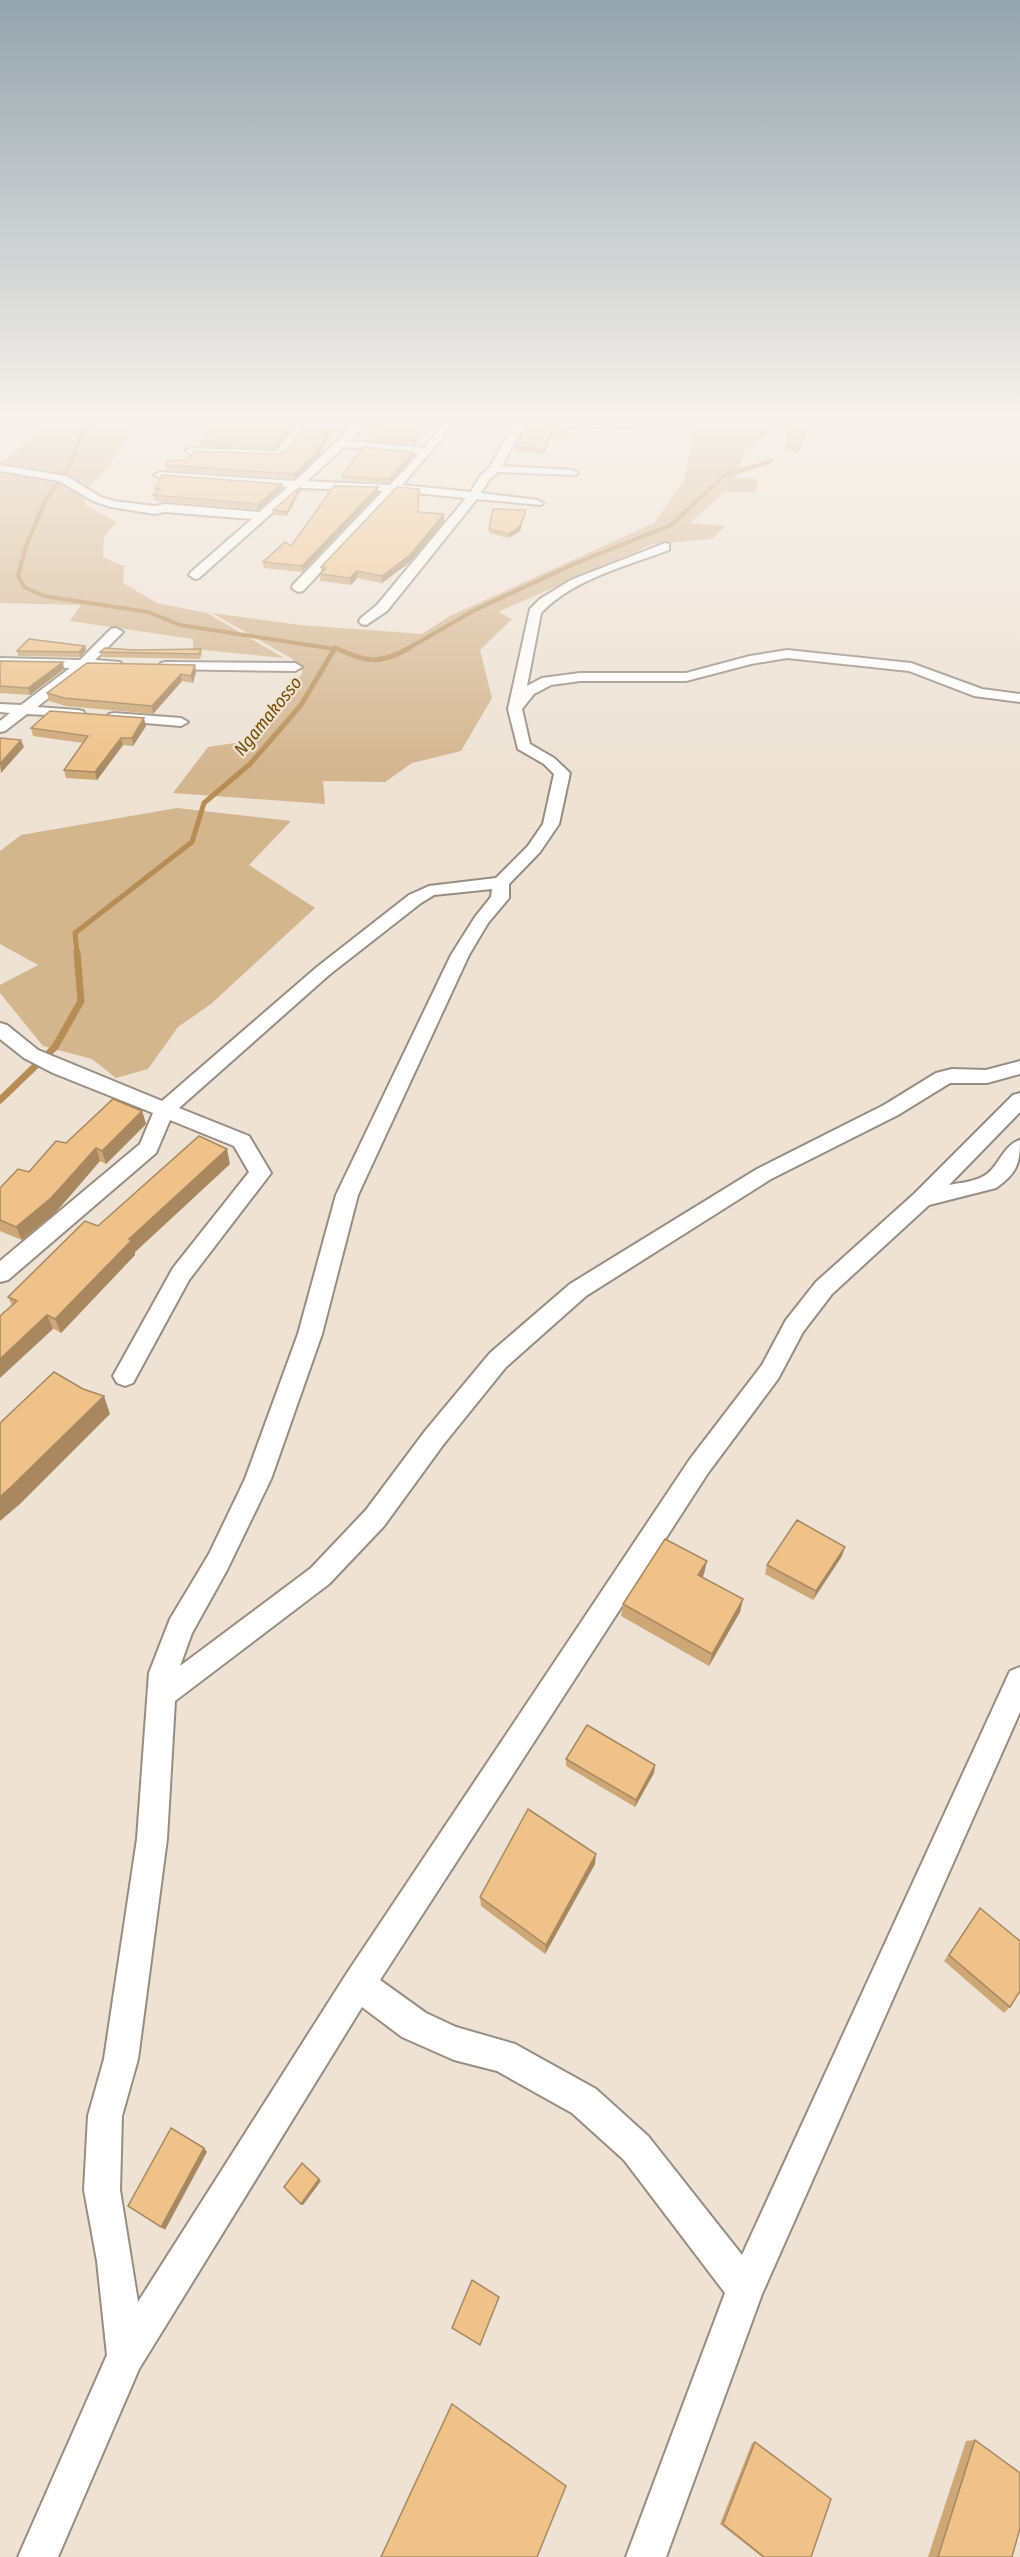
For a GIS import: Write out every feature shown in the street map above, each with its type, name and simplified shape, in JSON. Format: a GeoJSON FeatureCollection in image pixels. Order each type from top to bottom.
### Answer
{"type":"FeatureCollection","features":[{"type":"Feature","properties":{"kind":"street"},"geometry":{"type":"LineString","coordinates":[[195,575],[238,536]]}},
{"type":"Feature","properties":{"kind":"street"},"geometry":{"type":"LineString","coordinates":[[298,588],[348,536]]}},
{"type":"Feature","properties":{"kind":"street"},"geometry":{"type":"LineString","coordinates":[[366,621],[382,608],[441,536]]}},
{"type":"Feature","properties":{"kind":"street"},"geometry":{"type":"LineString","coordinates":[[126,2356],[115,2261],[102,2190],[105,2116],[121,2059],[152,1839],[163,1673],[171,1647],[218,1562],[258,1479],[310,1335],[347,1195],[460,955],[481,921],[500,898],[501,883],[534,849],[551,824],[562,773],[549,761],[523,746],[515,709],[535,612],[538,607],[569,586],[665,547]]}},
{"type":"Feature","properties":{"kind":"street"},"geometry":{"type":"LineString","coordinates":[[0,728],[84,664],[116,632]]}},
{"type":"Feature","properties":{"kind":"street"},"geometry":{"type":"LineString","coordinates":[[515,709],[529,691],[546,681],[580,676],[686,678],[759,658],[787,654],[911,668],[979,693],[1005,698],[1020,698]]}},
{"type":"Feature","properties":{"kind":"street"},"geometry":{"type":"LineString","coordinates":[[0,662],[127,665]]}},
{"type":"Feature","properties":{"kind":"street"},"geometry":{"type":"LineString","coordinates":[[149,666],[295,667]]}},
{"type":"Feature","properties":{"kind":"street"},"geometry":{"type":"LineString","coordinates":[[0,708],[181,722]]}},
{"type":"Feature","properties":{"kind":"street"},"geometry":{"type":"LineString","coordinates":[[0,1274],[149,1148],[164,1110],[323,971],[415,899],[429,891],[501,883]]}},
{"type":"Feature","properties":{"kind":"street"},"geometry":{"type":"LineString","coordinates":[[0,1029],[31,1054],[60,1068],[242,1141],[260,1173],[181,1274],[125,1376]]}},
{"type":"Feature","properties":{"kind":"street"},"geometry":{"type":"LineString","coordinates":[[162,1694],[320,1576],[375,1518],[434,1438],[498,1360],[578,1290],[764,1174],[891,1110],[943,1078],[952,1075],[987,1077],[1020,1068]]}},
{"type":"Feature","properties":{"kind":"street"},"geometry":{"type":"LineString","coordinates":[[38,2557],[126,2356],[358,1984],[699,1466],[770,1372],[794,1326],[824,1288],[922,1199],[1020,1100]]}},
{"type":"Feature","properties":{"kind":"street"},"geometry":{"type":"LineString","coordinates":[[922,1199],[989,1183],[997,1178],[1020,1147]]}},
{"type":"Feature","properties":{"kind":"street"},"geometry":{"type":"LineString","coordinates":[[646,2557],[745,2289],[1020,1680]]}},
{"type":"Feature","properties":{"kind":"street"},"geometry":{"type":"LineString","coordinates":[[358,1984],[414,2025],[454,2043],[503,2056],[584,2101],[636,2148],[745,2289]]}},
{"type":"Feature","properties":{"kind":"shaded area"},"geometry":{"type":"Polygon","coordinates":[[[0,536],[105,536],[103,557],[124,566],[123,583],[157,603],[207,613],[284,658],[193,649],[193,639],[70,621],[81,605],[0,603],[0,536]]]}},
{"type":"Feature","properties":{"kind":"shaded area"},"geometry":{"type":"Polygon","coordinates":[[[625,536],[715,536],[712,539],[653,544],[498,612],[512,619],[480,650],[492,698],[461,751],[412,763],[385,782],[323,781],[325,804],[173,793],[208,747],[254,740],[303,672],[291,658],[212,613],[300,625],[422,634],[450,616],[625,536]]]}},
{"type":"Feature","properties":{"kind":"shaded area"},"geometry":{"type":"Polygon","coordinates":[[[177,808],[291,821],[249,865],[315,908],[211,1004],[178,1027],[148,1069],[116,1078],[92,1059],[43,1046],[0,993],[0,985],[38,965],[0,944],[0,851],[21,835],[177,808]]]}},
{"type":"Feature","properties":{"kind":"building"},"geometry":{"type":"Polygon","coordinates":[[[298,536],[331,536],[302,566],[263,562],[285,542],[291,546],[298,536]]]}},
{"type":"Feature","properties":{"kind":"building"},"geometry":{"type":"Polygon","coordinates":[[[350,536],[425,536],[410,555],[382,576],[357,571],[350,578],[320,574],[326,568],[321,567],[350,536]]]}},
{"type":"Feature","properties":{"kind":"building"},"geometry":{"type":"Polygon","coordinates":[[[29,639],[85,646],[79,652],[17,651],[29,639]]]}},
{"type":"Feature","properties":{"kind":"building"},"geometry":{"type":"Polygon","coordinates":[[[105,648],[201,649],[199,654],[100,652],[105,648]]]}},
{"type":"Feature","properties":{"kind":"building"},"geometry":{"type":"Polygon","coordinates":[[[0,661],[63,662],[28,688],[0,686],[0,661]]]}},
{"type":"Feature","properties":{"kind":"building"},"geometry":{"type":"Polygon","coordinates":[[[87,663],[195,665],[191,676],[181,674],[152,706],[64,698],[47,693],[87,663]]]}},
{"type":"Feature","properties":{"kind":"building"},"geometry":{"type":"Polygon","coordinates":[[[50,711],[144,718],[132,738],[121,738],[95,772],[64,770],[88,736],[31,728],[50,711]]]}},
{"type":"Feature","properties":{"kind":"building"},"geometry":{"type":"Polygon","coordinates":[[[0,738],[21,740],[0,764],[0,738]]]}},
{"type":"Feature","properties":{"kind":"building"},"geometry":{"type":"Polygon","coordinates":[[[113,1099],[142,1111],[102,1151],[96,1148],[51,1198],[16,1227],[0,1220],[0,1188],[18,1169],[29,1172],[56,1141],[66,1143],[113,1099]]]}},
{"type":"Feature","properties":{"kind":"building"},"geometry":{"type":"Polygon","coordinates":[[[199,1136],[227,1149],[129,1239],[131,1241],[55,1319],[47,1315],[0,1359],[0,1316],[17,1301],[8,1297],[85,1221],[98,1226],[199,1136]]]}},
{"type":"Feature","properties":{"kind":"building"},"geometry":{"type":"Polygon","coordinates":[[[54,1372],[83,1389],[104,1396],[0,1497],[0,1423],[54,1372]]]}},
{"type":"Feature","properties":{"kind":"building"},"geometry":{"type":"Polygon","coordinates":[[[797,1520],[845,1547],[816,1591],[767,1565],[797,1520]]]}},
{"type":"Feature","properties":{"kind":"building"},"geometry":{"type":"Polygon","coordinates":[[[665,1539],[707,1561],[698,1575],[743,1599],[712,1654],[623,1604],[665,1539]]]}},
{"type":"Feature","properties":{"kind":"building"},"geometry":{"type":"Polygon","coordinates":[[[587,1725],[655,1765],[636,1800],[566,1759],[587,1725]]]}},
{"type":"Feature","properties":{"kind":"building"},"geometry":{"type":"Polygon","coordinates":[[[528,1809],[596,1854],[546,1945],[480,1897],[528,1809]]]}},
{"type":"Feature","properties":{"kind":"building"},"geometry":{"type":"Polygon","coordinates":[[[980,1908],[1020,1941],[1020,1991],[1010,2007],[949,1955],[980,1908]]]}},
{"type":"Feature","properties":{"kind":"building"},"geometry":{"type":"Polygon","coordinates":[[[171,2128],[204,2148],[161,2227],[128,2206],[171,2128]]]}},
{"type":"Feature","properties":{"kind":"building"},"geometry":{"type":"Polygon","coordinates":[[[302,2163],[319,2179],[301,2204],[284,2187],[302,2163]]]}},
{"type":"Feature","properties":{"kind":"building"},"geometry":{"type":"Polygon","coordinates":[[[472,2280],[499,2297],[480,2345],[452,2328],[472,2280]]]}},
{"type":"Feature","properties":{"kind":"building"},"geometry":{"type":"Polygon","coordinates":[[[452,2404],[566,2486],[537,2557],[381,2557],[452,2404]]]}},
{"type":"Feature","properties":{"kind":"building"},"geometry":{"type":"Polygon","coordinates":[[[975,2440],[1020,2473],[1020,2528],[1012,2557],[938,2557],[975,2440]]]}},
{"type":"Feature","properties":{"kind":"building"},"geometry":{"type":"Polygon","coordinates":[[[755,2442],[831,2499],[811,2557],[764,2557],[723,2524],[755,2442]]]}},
{"type":"Feature","properties":{"kind":"waterway","name":"Ngamakosso"},"geometry":{"type":"LineString","coordinates":[[30,536],[18,575],[24,587],[44,596],[148,612],[180,625],[334,649]]}},
{"type":"Feature","properties":{"kind":"waterway"},"geometry":{"type":"LineString","coordinates":[[407,649],[473,611],[574,564],[643,536]]}},
{"type":"Feature","properties":{"kind":"waterway","name":"Ngamakosso"},"geometry":{"type":"LineString","coordinates":[[77,953],[75,933],[192,842],[204,803],[250,764],[301,705],[335,648]]}},
{"type":"Feature","properties":{"kind":"waterway"},"geometry":{"type":"LineString","coordinates":[[335,648],[372,660],[389,657],[409,648]]}},
{"type":"Feature","properties":{"kind":"waterway","name":"Ngamakosso"},"geometry":{"type":"LineString","coordinates":[[0,1100],[55,1047],[81,1001],[77,952]]}}]}
